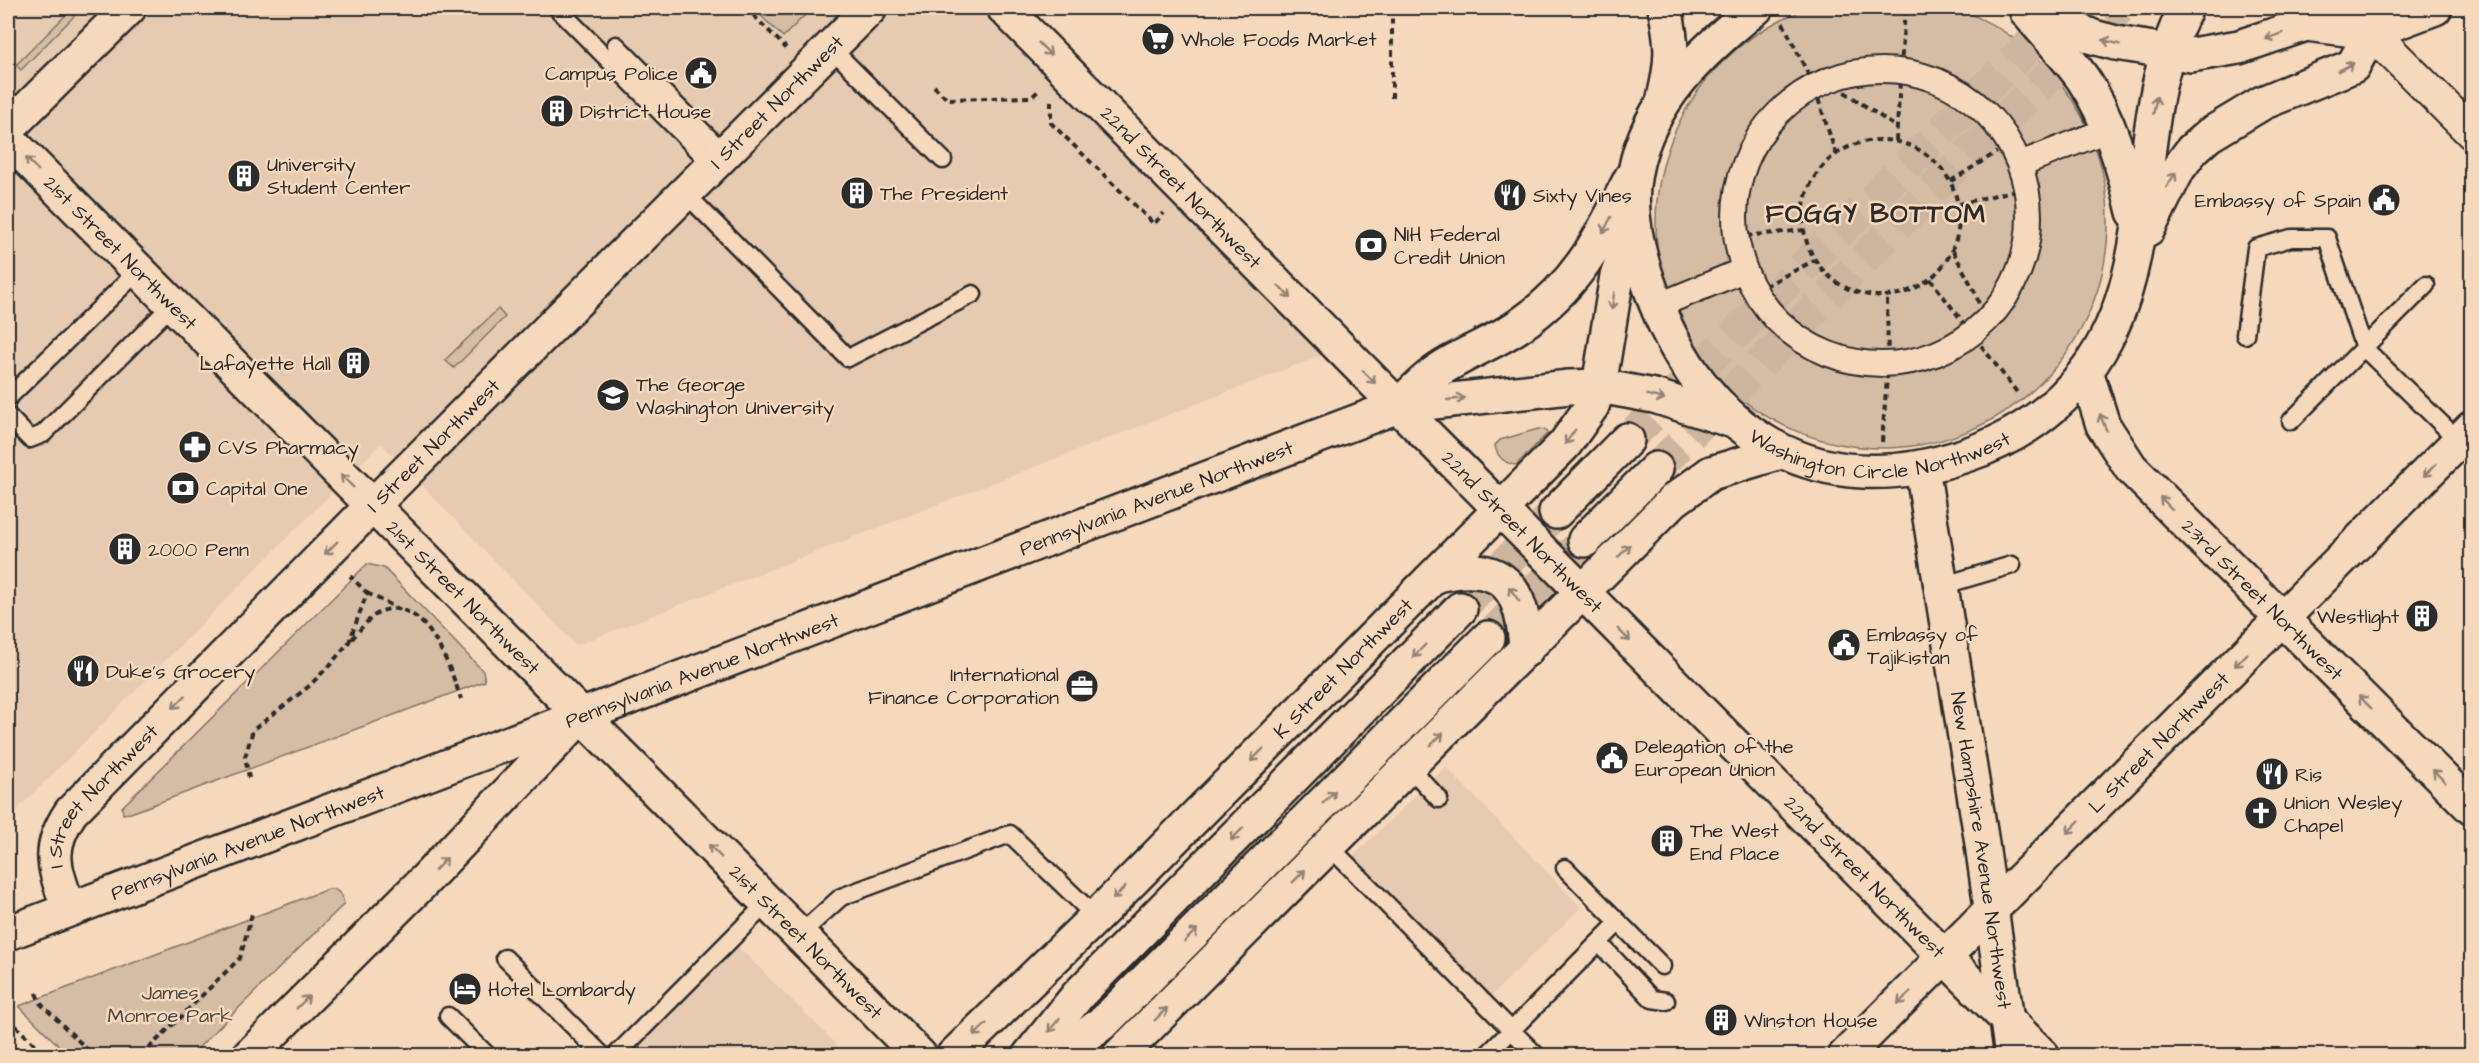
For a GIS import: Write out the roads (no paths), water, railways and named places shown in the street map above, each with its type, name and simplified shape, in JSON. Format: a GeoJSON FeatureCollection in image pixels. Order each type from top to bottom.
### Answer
{"type":"FeatureCollection","features":[{"type":"Feature","properties":{"kind":"main road"},"geometry":{"type":"LineString","coordinates":[[8,128],[129,8]]}},
{"type":"Feature","properties":{"kind":"main road","name":"I Street Northwest"},"geometry":{"type":"LineString","coordinates":[[69,909],[54,865],[54,851],[57,837],[71,812],[372,506],[870,8]]}},
{"type":"Feature","properties":{"kind":"main road","name":"22nd Street Northwest"},"geometry":{"type":"LineString","coordinates":[[1004,8],[2043,1056]]}},
{"type":"Feature","properties":{"kind":"main road"},"geometry":{"type":"LineString","coordinates":[[1663,102],[1672,65],[1672,44],[1665,8]]}},
{"type":"Feature","properties":{"kind":"main road"},"geometry":{"type":"LineString","coordinates":[[2025,8],[2093,37],[2168,53],[2218,52],[2306,24],[2371,32],[2435,8]]}},
{"type":"Feature","properties":{"kind":"main road","name":"Washington Circle Northwest"},"geometry":{"type":"LineString","coordinates":[[1768,12],[1713,42],[1663,102],[1651,125],[1634,173],[1634,225],[1647,278],[1671,336],[1704,389],[1736,422],[1781,452],[1825,466],[1881,457],[1922,468],[1991,447],[2016,433],[2051,407],[2086,371],[2111,329],[2130,272],[2138,225],[2116,147],[2096,102],[2070,62],[2025,8]]}},
{"type":"Feature","properties":{"kind":"main road"},"geometry":{"type":"LineString","coordinates":[[2138,225],[2154,106],[2168,53],[2186,8]]}},
{"type":"Feature","properties":{"kind":"main road"},"geometry":{"type":"LineString","coordinates":[[2130,272],[2166,189],[2192,150],[2209,135],[2262,103],[2353,66],[2371,32]]}},
{"type":"Feature","properties":{"kind":"main road","name":"21st Street Northwest"},"geometry":{"type":"LineString","coordinates":[[8,139],[920,1056]]}},
{"type":"Feature","properties":{"kind":"main road","name":"Pennsylvania Avenue Northwest"},"geometry":{"type":"LineString","coordinates":[[1398,406],[1429,377],[1504,335],[1556,296],[1591,256],[1634,173]]}},
{"type":"Feature","properties":{"kind":"main road","name":"K Street Northwest"},"geometry":{"type":"LineString","coordinates":[[954,1056],[1096,917],[1565,444],[1592,406],[1599,386],[1617,276],[1634,225]]}},
{"type":"Feature","properties":{"kind":"main road","name":"23rd Street Northwest"},"geometry":{"type":"LineString","coordinates":[[2086,371],[2103,425],[2131,468],[2472,808]]}},
{"type":"Feature","properties":{"kind":"main road","name":"Pennsylvania Avenue Northwest"},"geometry":{"type":"LineString","coordinates":[[8,933],[1398,406],[1569,387],[1599,386],[1654,396],[1736,422]]}},
{"type":"Feature","properties":{"kind":"main road","name":"L Street Northwest"},"geometry":{"type":"LineString","coordinates":[[1845,1056],[2465,434]]}},
{"type":"Feature","properties":{"kind":"main road"},"geometry":{"type":"LineString","coordinates":[[1556,512],[1627,440]]}},
{"type":"Feature","properties":{"kind":"main road"},"geometry":{"type":"LineString","coordinates":[[1119,1056],[1689,487],[1711,473],[1781,452]]}},
{"type":"Feature","properties":{"kind":"main road","name":"New Hampshire Avenue Northwest"},"geometry":{"type":"LineString","coordinates":[[1922,468],[2012,1056]]}},
{"type":"Feature","properties":{"kind":"main road"},"geometry":{"type":"LineString","coordinates":[[1585,540],[1656,469]]}},
{"type":"Feature","properties":{"kind":"main road"},"geometry":{"type":"LineString","coordinates":[[1437,575],[1467,570],[1480,571],[1498,578],[1508,586],[1518,598],[1522,611],[1526,650]]}},
{"type":"Feature","properties":{"kind":"main road","name":"K Street Northwest"},"geometry":{"type":"LineString","coordinates":[[1029,1056],[1079,994],[1460,609]]}},
{"type":"Feature","properties":{"kind":"main road"},"geometry":{"type":"LineString","coordinates":[[1059,1056],[1105,1021],[1488,638]]}},
{"type":"Feature","properties":{"kind":"main road"},"geometry":{"type":"LineString","coordinates":[[249,1056],[432,873],[580,716]]}},
{"type":"Feature","properties":{"kind":"street"},"geometry":{"type":"LineString","coordinates":[[2347,8],[2472,133]]}},
{"type":"Feature","properties":{"kind":"street"},"geometry":{"type":"LineString","coordinates":[[1875,69],[1900,70],[1927,76],[1968,97],[1995,121],[2015,154],[2026,188],[2030,212],[2023,261],[2013,283],[1978,328],[1947,348],[1918,360],[1888,364],[1848,360],[1811,346],[1779,323],[1754,291],[1744,270],[1736,237],[1734,212],[1738,186],[1746,161],[1757,138],[1773,118],[1792,100],[1820,83],[1850,73],[1875,69]]}},
{"type":"Feature","properties":{"kind":"street"},"geometry":{"type":"LineString","coordinates":[[2015,154],[2092,136]]}},
{"type":"Feature","properties":{"kind":"street"},"geometry":{"type":"LineString","coordinates":[[1669,301],[1744,270]]}},
{"type":"Feature","properties":{"kind":"lane"},"geometry":{"type":"LineString","coordinates":[[557,8],[719,159]]}},
{"type":"Feature","properties":{"kind":"lane"},"geometry":{"type":"LineString","coordinates":[[616,45],[719,159]]}},
{"type":"Feature","properties":{"kind":"lane"},"geometry":{"type":"LineString","coordinates":[[819,58],[943,160]]}},
{"type":"Feature","properties":{"kind":"lane"},"geometry":{"type":"LineString","coordinates":[[686,193],[848,358],[973,294]]}},
{"type":"Feature","properties":{"kind":"lane"},"geometry":{"type":"LineString","coordinates":[[2245,335],[2256,249],[2291,238],[2327,238],[2364,348],[2465,434]]}},
{"type":"Feature","properties":{"kind":"lane"},"geometry":{"type":"LineString","coordinates":[[8,398],[138,271]]}},
{"type":"Feature","properties":{"kind":"lane"},"geometry":{"type":"LineString","coordinates":[[2290,421],[2426,285]]}},
{"type":"Feature","properties":{"kind":"lane"},"geometry":{"type":"LineString","coordinates":[[8,416],[30,439],[43,434],[172,305]]}},
{"type":"Feature","properties":{"kind":"lane"},"geometry":{"type":"LineString","coordinates":[[1941,586],[2012,565]]}},
{"type":"Feature","properties":{"kind":"lane"},"geometry":{"type":"LineString","coordinates":[[1408,767],[1439,799]]}},
{"type":"Feature","properties":{"kind":"lane"},"geometry":{"type":"LineString","coordinates":[[799,934],[841,897],[1010,834],[1096,917]]}},
{"type":"Feature","properties":{"kind":"lane"},"geometry":{"type":"LineString","coordinates":[[1329,846],[1537,1056]]}},
{"type":"Feature","properties":{"kind":"lane"},"geometry":{"type":"LineString","coordinates":[[1565,868],[1662,966]]}},
{"type":"Feature","properties":{"kind":"lane"},"geometry":{"type":"LineString","coordinates":[[615,1056],[767,903]]}},
{"type":"Feature","properties":{"kind":"lane"},"geometry":{"type":"LineString","coordinates":[[1486,1056],[1619,922]]}},
{"type":"Feature","properties":{"kind":"lane"},"geometry":{"type":"LineString","coordinates":[[1599,943],[1652,999],[1666,1001]]}},
{"type":"Feature","properties":{"kind":"lane"},"geometry":{"type":"LineString","coordinates":[[505,958],[603,1056]]}},
{"type":"Feature","properties":{"kind":"lane"},"geometry":{"type":"LineString","coordinates":[[448,1016],[488,1056]]}},
{"type":"Feature","properties":{"kind":"tunnel"},"geometry":{"type":"LineString","coordinates":[[1627,440],[2067,8]]}},
{"type":"Feature","properties":{"kind":"tunnel"},"geometry":{"type":"LineString","coordinates":[[1656,469],[1956,166],[2120,8]]}},
{"type":"Feature","properties":{"kind":"tunnel"},"geometry":{"type":"LineString","coordinates":[[1460,609],[1556,512]]}},
{"type":"Feature","properties":{"kind":"tunnel"},"geometry":{"type":"LineString","coordinates":[[1488,638],[1585,540]]}},
{"type":"Feature","properties":{"kind":"place","name":"Whole Foods Market"},"geometry":{"type":"Point","coordinates":[1158,39]}},
{"type":"Feature","properties":{"kind":"place","name":"Campus Police"},"geometry":{"type":"Point","coordinates":[701,73]}},
{"type":"Feature","properties":{"kind":"place","name":"District House"},"geometry":{"type":"Point","coordinates":[557,111]}},
{"type":"Feature","properties":{"kind":"place","name":"University Student Center"},"geometry":{"type":"Point","coordinates":[244,176]}},
{"type":"Feature","properties":{"kind":"place","name":"The President"},"geometry":{"type":"Point","coordinates":[857,193]}},
{"type":"Feature","properties":{"kind":"place","name":"Sixty Vines"},"geometry":{"type":"Point","coordinates":[1510,195]}},
{"type":"Feature","properties":{"kind":"place","name":"Embassy of Spain"},"geometry":{"type":"Point","coordinates":[2384,200]}},
{"type":"Feature","properties":{"kind":"place","name":"NIH Federal Credit Union"},"geometry":{"type":"Point","coordinates":[1371,245]}},
{"type":"Feature","properties":{"kind":"place","name":"Lafayette Hall"},"geometry":{"type":"Point","coordinates":[354,363]}},
{"type":"Feature","properties":{"kind":"place","name":"The George Washington University"},"geometry":{"type":"Point","coordinates":[613,395]}},
{"type":"Feature","properties":{"kind":"place","name":"CVS Pharmacy"},"geometry":{"type":"Point","coordinates":[195,447]}},
{"type":"Feature","properties":{"kind":"place","name":"Capital One"},"geometry":{"type":"Point","coordinates":[183,488]}},
{"type":"Feature","properties":{"kind":"place","name":"2000 Penn"},"geometry":{"type":"Point","coordinates":[125,549]}},
{"type":"Feature","properties":{"kind":"place","name":"Westlight"},"geometry":{"type":"Point","coordinates":[2422,616]}},
{"type":"Feature","properties":{"kind":"place","name":"Embassy of Tajikistan"},"geometry":{"type":"Point","coordinates":[1844,645]}},
{"type":"Feature","properties":{"kind":"place","name":"Duke's Grocery"},"geometry":{"type":"Point","coordinates":[83,671]}},
{"type":"Feature","properties":{"kind":"place","name":"International Finance Corporation"},"geometry":{"type":"Point","coordinates":[1082,686]}},
{"type":"Feature","properties":{"kind":"place","name":"Delegation of the European Union"},"geometry":{"type":"Point","coordinates":[1612,758]}},
{"type":"Feature","properties":{"kind":"place","name":"Ris"},"geometry":{"type":"Point","coordinates":[2272,774]}},
{"type":"Feature","properties":{"kind":"place","name":"Union Wesley Chapel"},"geometry":{"type":"Point","coordinates":[2261,813]}},
{"type":"Feature","properties":{"kind":"place","name":"The West End Place"},"geometry":{"type":"Point","coordinates":[1667,841]}},
{"type":"Feature","properties":{"kind":"place","name":"Hotel Lombardy"},"geometry":{"type":"Point","coordinates":[465,989]}},
{"type":"Feature","properties":{"kind":"place","name":"Winston House"},"geometry":{"type":"Point","coordinates":[1721,1020]}},
{"type":"Feature","properties":{"kind":"district","name":"FOGGY BOTTOM"},"geometry":{"type":"Point","coordinates":[1876,213]}},
{"type":"Feature","properties":{"kind":"park label","name":"James Monroe Park"},"geometry":{"type":"Point","coordinates":[170,1004]}}]}
